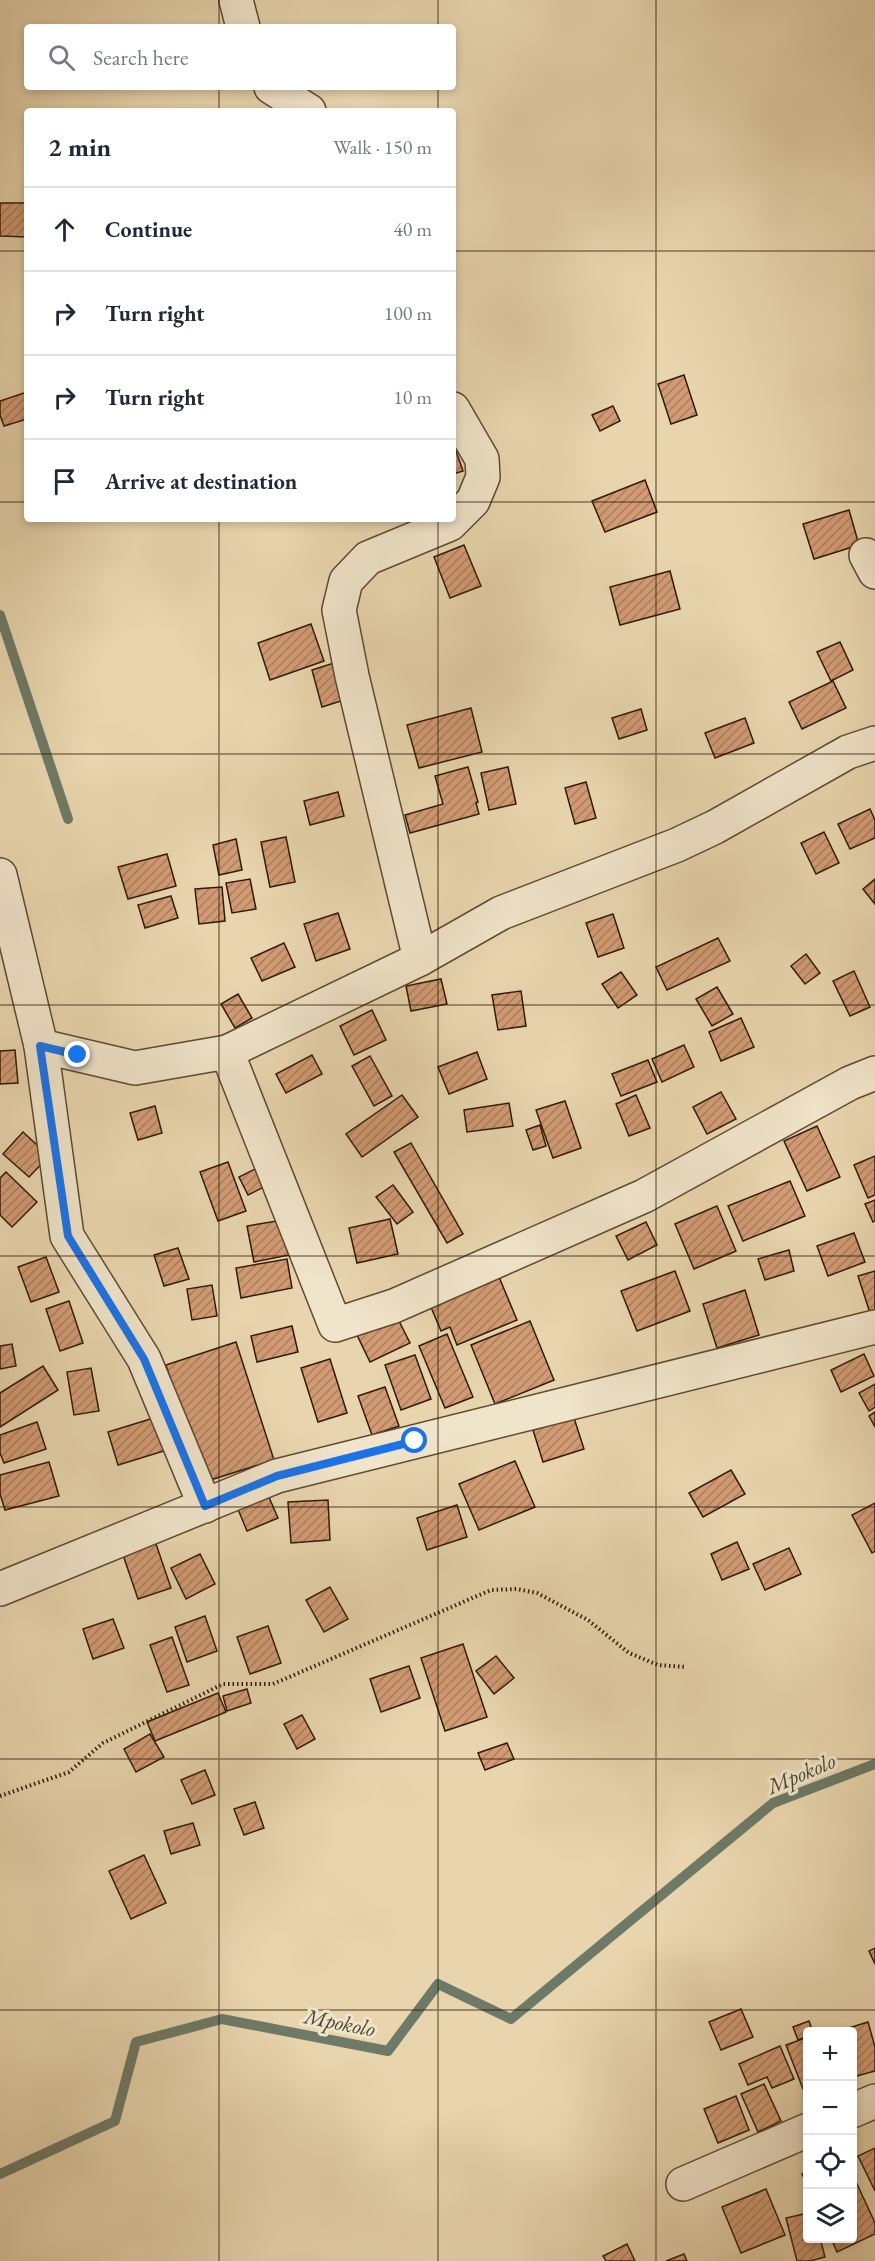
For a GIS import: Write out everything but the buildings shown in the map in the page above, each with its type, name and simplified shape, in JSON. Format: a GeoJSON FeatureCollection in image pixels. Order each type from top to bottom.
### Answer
{"type":"FeatureCollection","features":[{"type":"Feature","properties":{"kind":"street"},"geometry":{"type":"LineString","coordinates":[[236,0],[242,24]]}},
{"type":"Feature","properties":{"kind":"street"},"geometry":{"type":"LineString","coordinates":[[276,90],[304,108]]}},
{"type":"Feature","properties":{"kind":"street"},"geometry":{"type":"LineString","coordinates":[[456,414],[482,459],[483,477],[473,501],[456,518]]}},
{"type":"Feature","properties":{"kind":"street"},"geometry":{"type":"LineString","coordinates":[[420,959],[352,676],[339,610],[346,581],[368,558],[452,522]]}},
{"type":"Feature","properties":{"kind":"street"},"geometry":{"type":"LineString","coordinates":[[40,1046],[135,1068],[227,1052],[420,959],[501,914],[696,836],[848,752],[875,743]]}},
{"type":"Feature","properties":{"kind":"street"},"geometry":{"type":"LineString","coordinates":[[0,875],[40,1046],[68,1236],[144,1359],[205,1506]]}},
{"type":"Feature","properties":{"kind":"street"},"geometry":{"type":"LineString","coordinates":[[227,1052],[335,1325],[394,1306],[644,1196],[850,1083],[875,1073]]}},
{"type":"Feature","properties":{"kind":"street"},"geometry":{"type":"LineString","coordinates":[[0,1588],[277,1476],[875,1327]]}},
{"type":"Feature","properties":{"kind":"street"},"geometry":{"type":"LineString","coordinates":[[857,2109],[875,2101]]}},
{"type":"Feature","properties":{"kind":"street"},"geometry":{"type":"LineString","coordinates":[[683,2184],[803,2132]]}},
{"type":"Feature","properties":{"kind":"path"},"geometry":{"type":"LineString","coordinates":[[0,1796],[69,1772],[103,1743],[223,1684],[273,1684],[491,1590],[517,1589],[537,1593],[588,1620],[629,1653],[658,1665],[686,1667]]}},
{"type":"Feature","properties":{"kind":"waterway"},"geometry":{"type":"LineString","coordinates":[[0,615],[68,819]]}},
{"type":"Feature","properties":{"kind":"waterway","name":"Mpokolo"},"geometry":{"type":"LineString","coordinates":[[0,2174],[115,2121],[136,2042],[222,2019],[388,2051],[438,1984],[511,2019],[773,1803],[875,1764]]}},
{"type":"Feature","properties":{"kind":"route"},"geometry":{"type":"LineString","coordinates":[[78,1055],[40,1046],[68,1236],[144,1359],[205,1506],[277,1476],[415,1441]]}}]}
